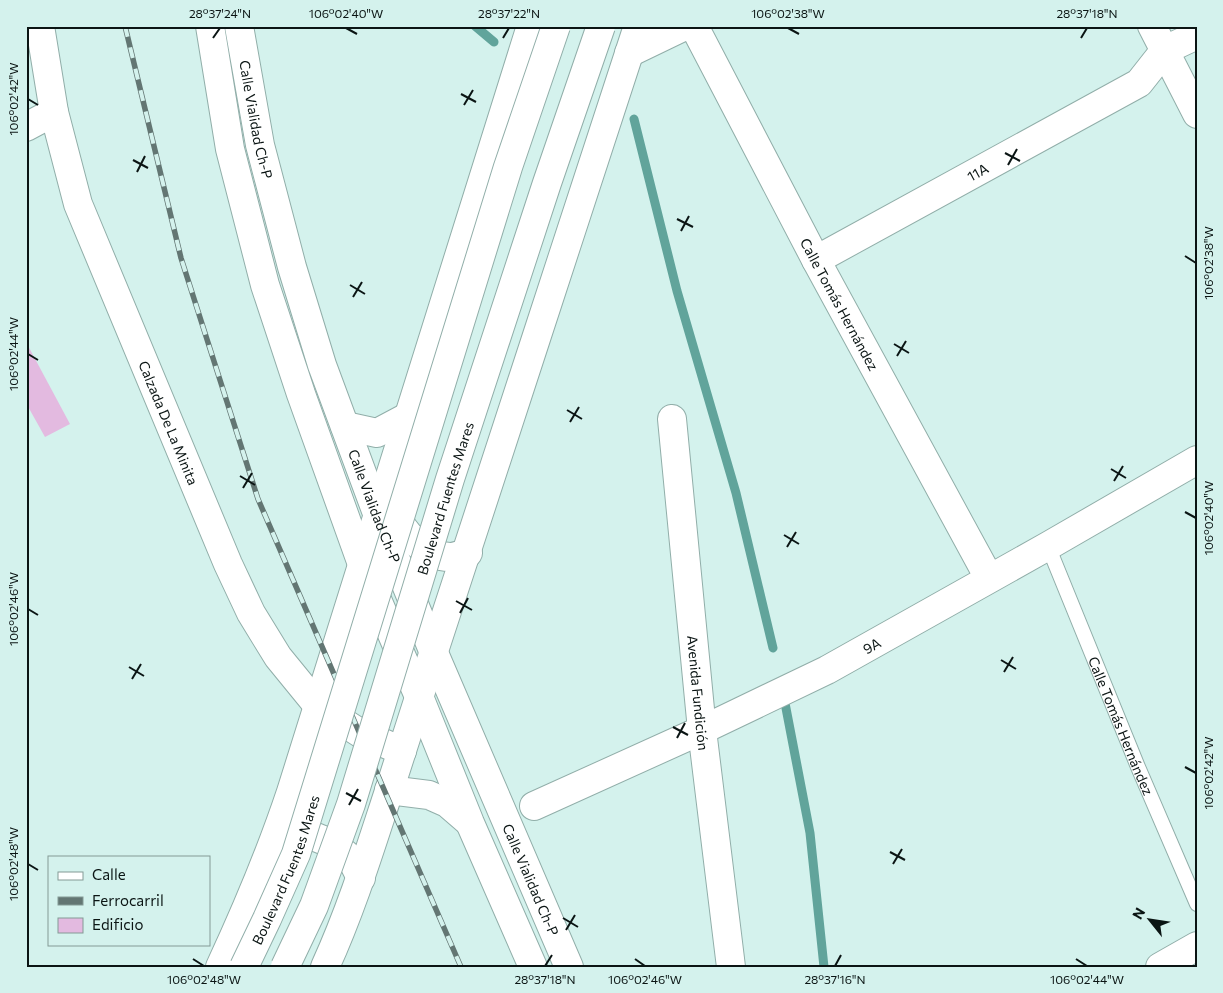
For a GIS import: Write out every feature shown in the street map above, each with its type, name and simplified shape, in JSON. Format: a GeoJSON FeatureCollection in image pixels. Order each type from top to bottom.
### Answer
{"type":"FeatureCollection","features":[{"type":"Feature","properties":{"kind":"street","name":"Calzada De La Minita"},"geometry":{"type":"LineString","coordinates":[[40,26],[54,112],[78,204],[228,564],[251,613],[278,657],[318,706],[360,733],[402,751]]}},
{"type":"Feature","properties":{"kind":"street"},"geometry":{"type":"LineString","coordinates":[[210,26],[230,149],[265,285],[301,394],[363,567],[420,699],[470,823],[533,967]]}},
{"type":"Feature","properties":{"kind":"street","name":"Calle Vialidad Ch-P"},"geometry":{"type":"LineString","coordinates":[[239,26],[260,145],[322,365],[378,516],[434,653],[569,967]]}},
{"type":"Feature","properties":{"kind":"street"},"geometry":{"type":"LineString","coordinates":[[220,967],[256,888],[277,835],[363,567],[531,26]]}},
{"type":"Feature","properties":{"kind":"street","name":"Boulevard Fuentes Mares"},"geometry":{"type":"LineString","coordinates":[[244,967],[268,919],[296,854],[508,167],[556,26]]}},
{"type":"Feature","properties":{"kind":"street","name":"Boulevard Fuentes Mares"},"geometry":{"type":"LineString","coordinates":[[286,967],[314,906],[351,804],[450,478],[601,26]]}},
{"type":"Feature","properties":{"kind":"street"},"geometry":{"type":"LineString","coordinates":[[325,967],[341,932],[361,878],[468,553],[544,310],[638,26]]}},
{"type":"Feature","properties":{"kind":"street"},"geometry":{"type":"LineString","coordinates":[[629,53],[685,26]]}},
{"type":"Feature","properties":{"kind":"street","name":"Calle Tomás Hernández"},"geometry":{"type":"LineString","coordinates":[[694,26],[816,260],[989,578]]}},
{"type":"Feature","properties":{"kind":"street"},"geometry":{"type":"LineString","coordinates":[[1152,26],[1165,50],[1189,79],[1197,114]]}},
{"type":"Feature","properties":{"kind":"street"},"geometry":{"type":"LineString","coordinates":[[1165,50],[1197,35]]}},
{"type":"Feature","properties":{"kind":"street","name":"11A"},"geometry":{"type":"LineString","coordinates":[[1139,84],[1165,50]]}},
{"type":"Feature","properties":{"kind":"street","name":"11A"},"geometry":{"type":"LineString","coordinates":[[816,260],[1139,84],[1189,79]]}},
{"type":"Feature","properties":{"kind":"street"},"geometry":{"type":"LineString","coordinates":[[26,127],[54,112]]}},
{"type":"Feature","properties":{"kind":"street"},"geometry":{"type":"LineString","coordinates":[[344,426],[377,432],[409,416]]}},
{"type":"Feature","properties":{"kind":"street","name":"Avenida Fundición"},"geometry":{"type":"LineString","coordinates":[[672,419],[702,730],[731,967]]}},
{"type":"Feature","properties":{"kind":"street","name":"9A"},"geometry":{"type":"LineString","coordinates":[[534,806],[702,730],[827,670],[1197,460]]}},
{"type":"Feature","properties":{"kind":"street"},"geometry":{"type":"LineString","coordinates":[[387,488],[391,506],[401,526],[427,552],[452,556],[468,553]]}},
{"type":"Feature","properties":{"kind":"street"},"geometry":{"type":"LineString","coordinates":[[389,790],[429,795],[447,804],[470,823]]}},
{"type":"Feature","properties":{"kind":"street"},"geometry":{"type":"LineString","coordinates":[[277,835],[296,829],[334,845],[352,860],[361,878]]}},
{"type":"Feature","properties":{"kind":"street"},"geometry":{"type":"LineString","coordinates":[[1160,967],[1197,946]]}},
{"type":"Feature","properties":{"kind":"lane","name":"Calle Tomás Hernández"},"geometry":{"type":"LineString","coordinates":[[1048,546],[1138,767],[1197,904]]}},
{"type":"Feature","properties":{"kind":"building"},"geometry":{"type":"Polygon","coordinates":[[[26,342],[70,424],[45,437],[26,403],[26,342]]]}},
{"type":"Feature","properties":{"kind":"waterway"},"geometry":{"type":"LineString","coordinates":[[475,26],[494,42]]}},
{"type":"Feature","properties":{"kind":"waterway"},"geometry":{"type":"LineString","coordinates":[[634,119],[677,291],[736,493],[773,648]]}},
{"type":"Feature","properties":{"kind":"waterway"},"geometry":{"type":"LineString","coordinates":[[785,703],[810,833],[824,967]]}},
{"type":"Feature","properties":{"kind":"railway"},"geometry":{"type":"LineString","coordinates":[[125,26],[181,258],[258,499],[461,967]]}}]}
